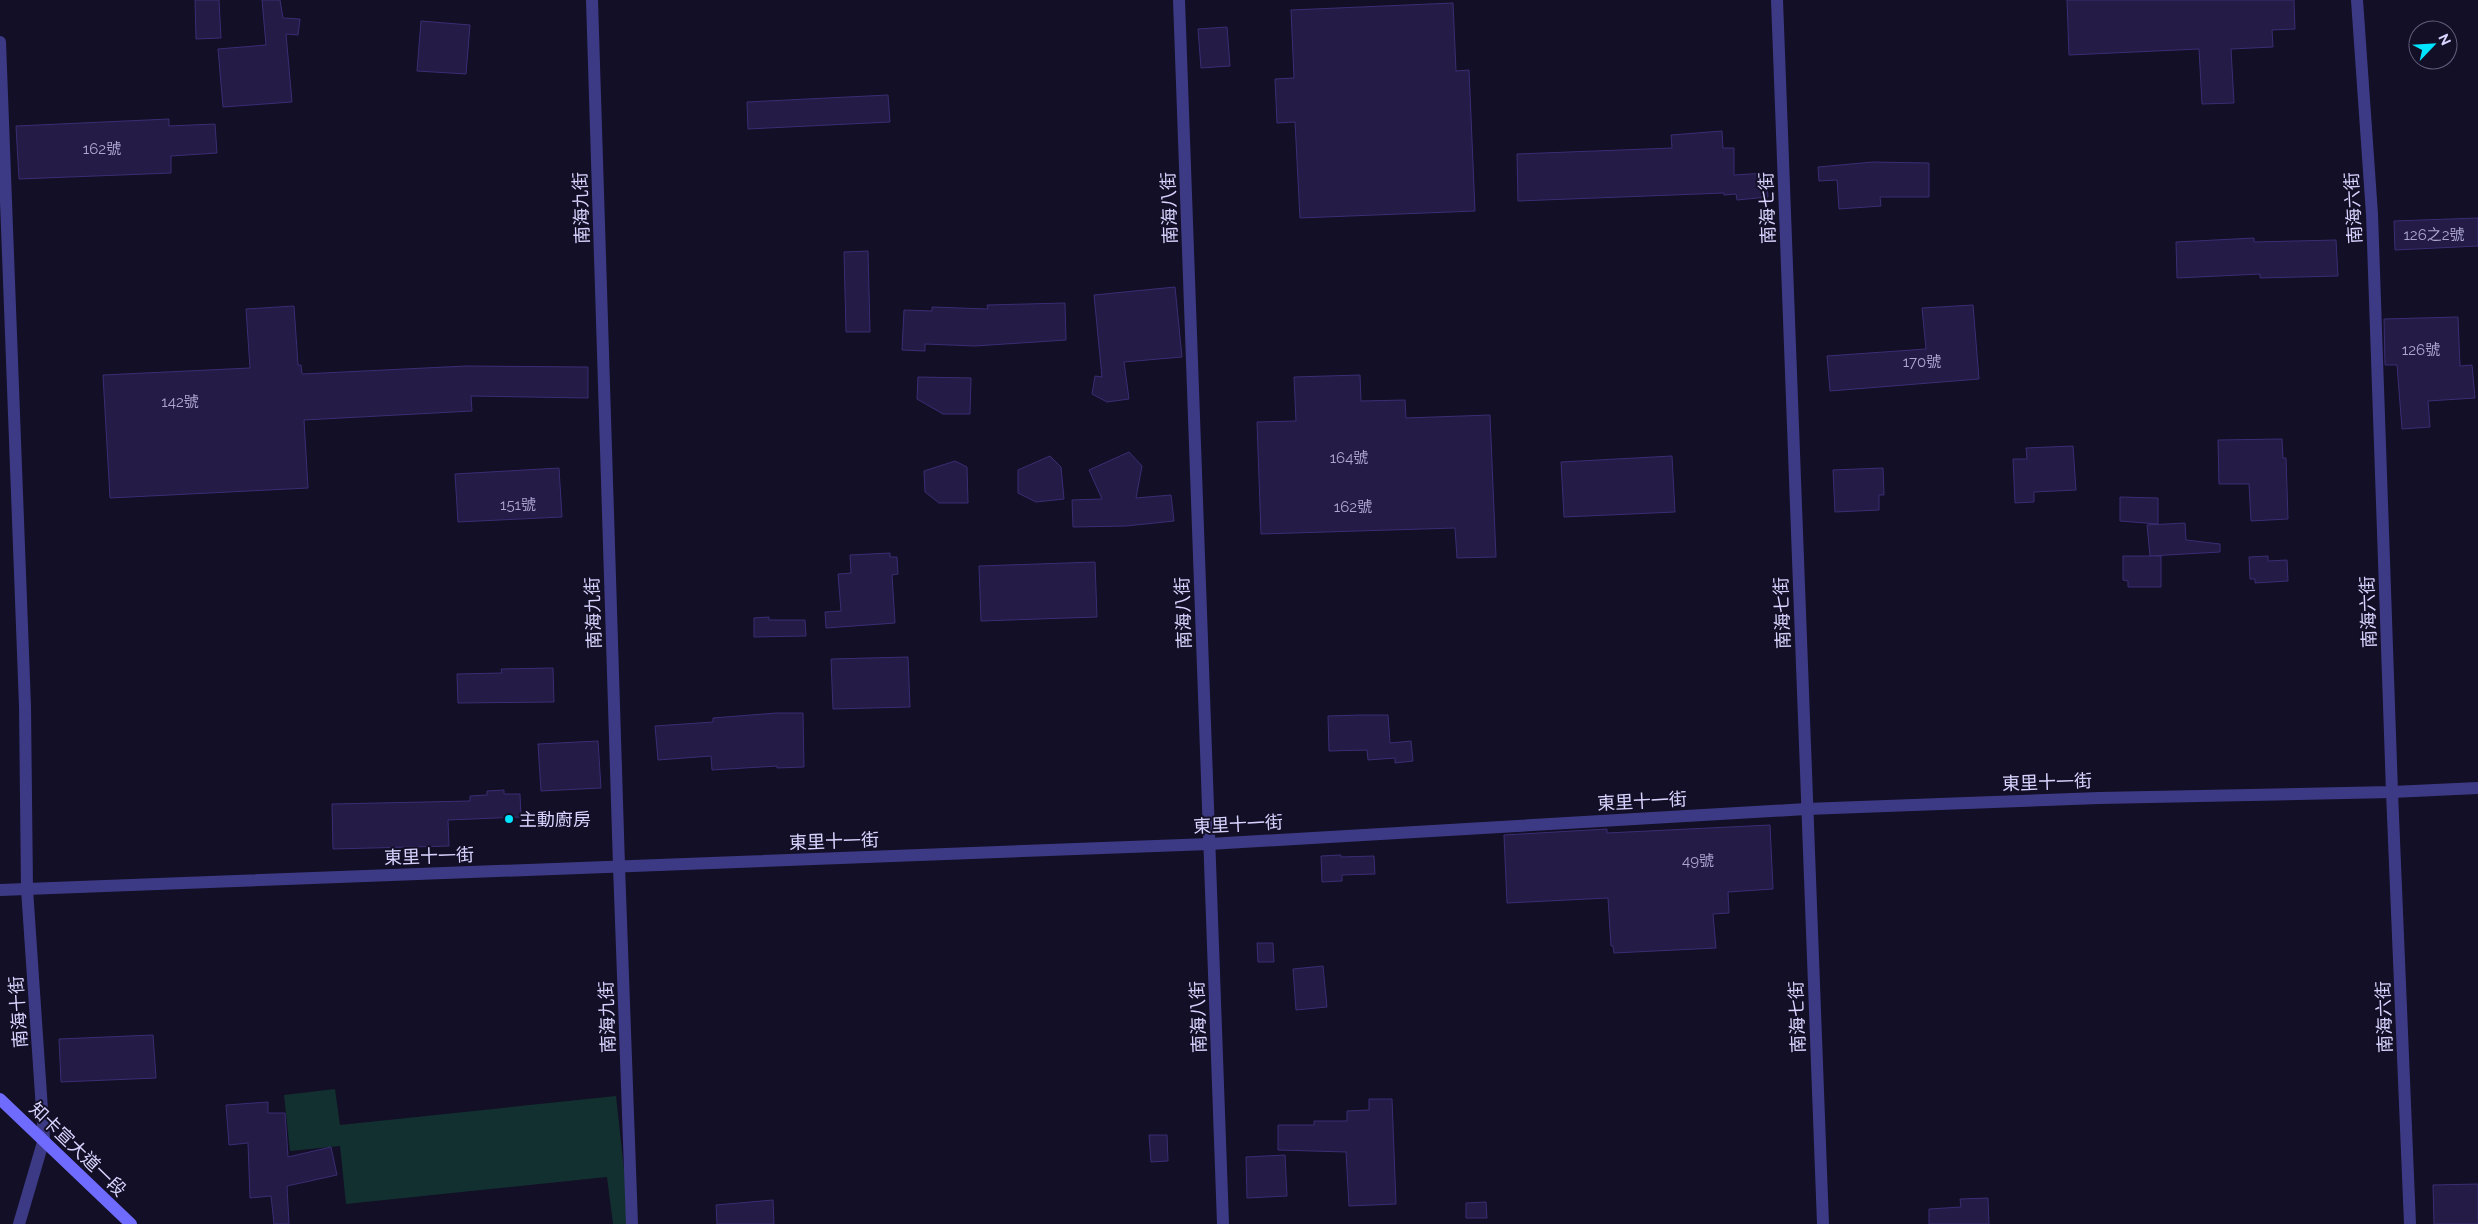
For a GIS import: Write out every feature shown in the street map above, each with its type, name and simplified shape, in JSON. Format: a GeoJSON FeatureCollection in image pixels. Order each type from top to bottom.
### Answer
{"type":"FeatureCollection","features":[{"type":"Feature","properties":{"kind":"street","name":"南海九街"},"geometry":{"type":"LineString","coordinates":[[592,0],[618,866],[632,1224]]}},
{"type":"Feature","properties":{"kind":"street","name":"南海八街"},"geometry":{"type":"LineString","coordinates":[[1179,0],[1223,1224]]}},
{"type":"Feature","properties":{"kind":"street","name":"南海七街"},"geometry":{"type":"LineString","coordinates":[[1777,0],[1823,1224]]}},
{"type":"Feature","properties":{"kind":"street","name":"南海六街"},"geometry":{"type":"LineString","coordinates":[[2357,0],[2372,214],[2392,792],[2410,1224]]}},
{"type":"Feature","properties":{"kind":"street","name":"南海十街"},"geometry":{"type":"LineString","coordinates":[[0,42],[6,318],[25,696],[27,889],[44,1139]]}},
{"type":"Feature","properties":{"kind":"street","name":"東里十一街"},"geometry":{"type":"LineString","coordinates":[[0,890],[1209,844],[1806,808],[2478,788]]}},
{"type":"Feature","properties":{"kind":"street","name":"知卡宣大道一段"},"geometry":{"type":"LineString","coordinates":[[0,1099],[131,1224]]}},
{"type":"Feature","properties":{"kind":"street"},"geometry":{"type":"LineString","coordinates":[[19,1224],[44,1139]]}},
{"type":"Feature","properties":{"kind":"green space"},"geometry":{"type":"Polygon","coordinates":[[[335,1089],[340,1125],[616,1096],[630,1224],[613,1224],[607,1177],[346,1204],[340,1146],[290,1151],[284,1095],[335,1089]]]}},
{"type":"Feature","properties":{"kind":"building"},"geometry":{"type":"Polygon","coordinates":[[[195,0],[219,0],[221,38],[196,39],[195,0]]]}},
{"type":"Feature","properties":{"kind":"building"},"geometry":{"type":"Polygon","coordinates":[[[262,0],[280,0],[283,18],[300,19],[298,35],[286,34],[292,102],[223,107],[218,49],[266,45],[262,0]]]}},
{"type":"Feature","properties":{"kind":"building"},"geometry":{"type":"Polygon","coordinates":[[[2067,0],[2294,0],[2295,29],[2272,30],[2273,47],[2231,49],[2234,103],[2202,104],[2199,49],[2069,55],[2067,0]]]}},
{"type":"Feature","properties":{"kind":"building"},"geometry":{"type":"Polygon","coordinates":[[[1453,3],[1456,71],[1469,70],[1475,211],[1300,218],[1295,122],[1277,123],[1275,79],[1294,78],[1291,10],[1453,3]]]}},
{"type":"Feature","properties":{"kind":"building"},"geometry":{"type":"Polygon","coordinates":[[[421,21],[470,25],[466,74],[417,71],[421,21]]]}},
{"type":"Feature","properties":{"kind":"building"},"geometry":{"type":"Polygon","coordinates":[[[1227,27],[1230,66],[1201,68],[1198,29],[1227,27]]]}},
{"type":"Feature","properties":{"kind":"building"},"geometry":{"type":"Polygon","coordinates":[[[888,95],[890,122],[748,129],[747,102],[888,95]]]}},
{"type":"Feature","properties":{"kind":"building"},"geometry":{"type":"Polygon","coordinates":[[[169,119],[169,126],[215,124],[217,153],[171,156],[171,173],[19,179],[16,126],[169,119]]]}},
{"type":"Feature","properties":{"kind":"building"},"geometry":{"type":"Polygon","coordinates":[[[1722,131],[1723,148],[1734,148],[1734,175],[1766,173],[1768,197],[1737,200],[1736,194],[1724,195],[1724,193],[1518,201],[1517,154],[1672,148],[1671,135],[1722,131]]]}},
{"type":"Feature","properties":{"kind":"building"},"geometry":{"type":"Polygon","coordinates":[[[1873,162],[1929,163],[1929,197],[1880,197],[1881,206],[1839,209],[1837,180],[1819,181],[1818,167],[1873,162]]]}},
{"type":"Feature","properties":{"kind":"building"},"geometry":{"type":"Polygon","coordinates":[[[2478,218],[2478,246],[2395,250],[2394,221],[2478,218]]]}},
{"type":"Feature","properties":{"kind":"building"},"geometry":{"type":"Polygon","coordinates":[[[2254,238],[2254,242],[2336,240],[2338,276],[2260,278],[2260,274],[2177,278],[2176,242],[2254,238]]]}},
{"type":"Feature","properties":{"kind":"building"},"geometry":{"type":"Polygon","coordinates":[[[868,251],[870,332],[846,332],[844,252],[868,251]]]}},
{"type":"Feature","properties":{"kind":"building"},"geometry":{"type":"Polygon","coordinates":[[[1175,287],[1182,357],[1124,362],[1129,399],[1107,402],[1092,394],[1095,376],[1102,377],[1094,295],[1175,287]]]}},
{"type":"Feature","properties":{"kind":"building"},"geometry":{"type":"Polygon","coordinates":[[[1065,303],[1066,340],[975,346],[925,344],[925,351],[902,350],[904,310],[932,311],[932,307],[988,309],[987,305],[1065,303]]]}},
{"type":"Feature","properties":{"kind":"building"},"geometry":{"type":"Polygon","coordinates":[[[1973,305],[1979,379],[1830,391],[1827,356],[1926,349],[1922,308],[1973,305]]]}},
{"type":"Feature","properties":{"kind":"building"},"geometry":{"type":"Polygon","coordinates":[[[294,306],[298,365],[301,365],[302,374],[466,366],[588,367],[588,398],[471,396],[472,411],[304,420],[308,488],[110,498],[103,375],[250,368],[246,309],[294,306]]]}},
{"type":"Feature","properties":{"kind":"building"},"geometry":{"type":"Polygon","coordinates":[[[2458,317],[2460,366],[2472,365],[2475,398],[2428,401],[2430,427],[2402,429],[2397,365],[2385,365],[2384,319],[2458,317]]]}},
{"type":"Feature","properties":{"kind":"building"},"geometry":{"type":"Polygon","coordinates":[[[1360,375],[1361,401],[1405,400],[1406,418],[1490,415],[1496,557],[1457,558],[1455,528],[1261,534],[1257,422],[1296,421],[1294,377],[1360,375]]]}},
{"type":"Feature","properties":{"kind":"building"},"geometry":{"type":"Polygon","coordinates":[[[918,377],[971,378],[970,414],[943,414],[917,399],[918,377]]]}},
{"type":"Feature","properties":{"kind":"building"},"geometry":{"type":"Polygon","coordinates":[[[2282,439],[2283,458],[2286,458],[2288,519],[2251,521],[2249,484],[2219,484],[2218,440],[2282,439]]]}},
{"type":"Feature","properties":{"kind":"building"},"geometry":{"type":"Polygon","coordinates":[[[2073,446],[2076,490],[2034,492],[2034,502],[2015,503],[2013,459],[2027,459],[2026,448],[2073,446]]]}},
{"type":"Feature","properties":{"kind":"building"},"geometry":{"type":"Polygon","coordinates":[[[1129,452],[1142,466],[1136,498],[1171,495],[1174,521],[1126,526],[1073,527],[1072,500],[1102,499],[1089,470],[1129,452]]]}},
{"type":"Feature","properties":{"kind":"building"},"geometry":{"type":"Polygon","coordinates":[[[1050,456],[1061,467],[1064,499],[1036,502],[1018,493],[1018,470],[1050,456]]]}},
{"type":"Feature","properties":{"kind":"building"},"geometry":{"type":"Polygon","coordinates":[[[1672,456],[1675,512],[1564,517],[1561,462],[1672,456]]]}},
{"type":"Feature","properties":{"kind":"building"},"geometry":{"type":"Polygon","coordinates":[[[955,461],[967,467],[968,503],[939,503],[925,492],[924,471],[955,461]]]}},
{"type":"Feature","properties":{"kind":"building"},"geometry":{"type":"Polygon","coordinates":[[[559,468],[562,517],[458,522],[455,474],[559,468]]]}},
{"type":"Feature","properties":{"kind":"building"},"geometry":{"type":"Polygon","coordinates":[[[1883,468],[1884,495],[1879,495],[1879,510],[1835,512],[1833,470],[1883,468]]]}},
{"type":"Feature","properties":{"kind":"building"},"geometry":{"type":"Polygon","coordinates":[[[2120,497],[2158,498],[2158,524],[2120,521],[2120,497]]]}},
{"type":"Feature","properties":{"kind":"building"},"geometry":{"type":"Polygon","coordinates":[[[2185,523],[2186,540],[2220,544],[2220,552],[2150,556],[2147,525],[2185,523]]]}},
{"type":"Feature","properties":{"kind":"building"},"geometry":{"type":"Polygon","coordinates":[[[890,553],[890,557],[897,557],[898,574],[892,575],[895,623],[826,628],[825,612],[841,611],[838,574],[851,573],[850,555],[890,553]]]}},
{"type":"Feature","properties":{"kind":"building"},"geometry":{"type":"Polygon","coordinates":[[[2123,556],[2161,556],[2161,587],[2128,587],[2128,581],[2123,580],[2123,556]]]}},
{"type":"Feature","properties":{"kind":"building"},"geometry":{"type":"Polygon","coordinates":[[[2268,556],[2268,561],[2287,560],[2288,581],[2255,583],[2255,579],[2250,579],[2249,557],[2268,556]]]}},
{"type":"Feature","properties":{"kind":"building"},"geometry":{"type":"Polygon","coordinates":[[[1095,562],[1097,617],[981,621],[979,566],[1095,562]]]}},
{"type":"Feature","properties":{"kind":"building"},"geometry":{"type":"Polygon","coordinates":[[[769,617],[769,620],[805,620],[806,636],[754,637],[754,618],[769,617]]]}},
{"type":"Feature","properties":{"kind":"building"},"geometry":{"type":"Polygon","coordinates":[[[908,657],[910,707],[833,709],[831,659],[908,657]]]}},
{"type":"Feature","properties":{"kind":"building"},"geometry":{"type":"Polygon","coordinates":[[[553,668],[554,702],[458,703],[457,674],[502,673],[501,669],[553,668]]]}},
{"type":"Feature","properties":{"kind":"building"},"geometry":{"type":"Polygon","coordinates":[[[803,713],[804,767],[777,768],[777,766],[712,770],[711,756],[658,760],[655,726],[713,722],[713,718],[803,713]]]}},
{"type":"Feature","properties":{"kind":"building"},"geometry":{"type":"Polygon","coordinates":[[[1388,715],[1390,743],[1411,741],[1413,761],[1395,763],[1395,758],[1368,760],[1367,750],[1329,751],[1328,716],[1388,715]]]}},
{"type":"Feature","properties":{"kind":"building"},"geometry":{"type":"Polygon","coordinates":[[[598,741],[601,788],[541,791],[538,744],[598,741]]]}},
{"type":"Feature","properties":{"kind":"building"},"geometry":{"type":"Polygon","coordinates":[[[504,790],[504,794],[520,794],[521,817],[448,820],[449,846],[333,849],[332,804],[470,801],[470,796],[487,795],[487,791],[504,790]]]}},
{"type":"Feature","properties":{"kind":"building"},"geometry":{"type":"Polygon","coordinates":[[[1770,825],[1773,889],[1728,892],[1729,913],[1713,914],[1716,948],[1614,953],[1613,946],[1611,946],[1608,898],[1507,903],[1504,835],[1607,829],[1607,833],[1770,825]]]}},
{"type":"Feature","properties":{"kind":"building"},"geometry":{"type":"Polygon","coordinates":[[[1341,855],[1341,857],[1374,856],[1375,874],[1342,875],[1342,881],[1322,882],[1321,856],[1341,855]]]}},
{"type":"Feature","properties":{"kind":"building"},"geometry":{"type":"Polygon","coordinates":[[[1257,943],[1273,943],[1274,962],[1258,962],[1257,943]]]}},
{"type":"Feature","properties":{"kind":"building"},"geometry":{"type":"Polygon","coordinates":[[[1323,966],[1327,1007],[1296,1010],[1293,969],[1323,966]]]}},
{"type":"Feature","properties":{"kind":"building"},"geometry":{"type":"Polygon","coordinates":[[[153,1035],[156,1078],[61,1082],[59,1039],[153,1035]]]}},
{"type":"Feature","properties":{"kind":"building"},"geometry":{"type":"Polygon","coordinates":[[[1369,1099],[1392,1099],[1396,1204],[1349,1206],[1346,1152],[1278,1150],[1278,1125],[1314,1125],[1314,1121],[1347,1121],[1347,1111],[1369,1110],[1369,1099]]]}},
{"type":"Feature","properties":{"kind":"building"},"geometry":{"type":"Polygon","coordinates":[[[268,1102],[268,1113],[285,1113],[288,1157],[331,1147],[337,1175],[287,1186],[289,1224],[274,1224],[271,1196],[250,1198],[248,1143],[229,1145],[226,1105],[268,1102]]]}},
{"type":"Feature","properties":{"kind":"building"},"geometry":{"type":"Polygon","coordinates":[[[1149,1135],[1167,1135],[1168,1161],[1151,1162],[1149,1135]]]}},
{"type":"Feature","properties":{"kind":"building"},"geometry":{"type":"Polygon","coordinates":[[[1285,1155],[1287,1196],[1247,1198],[1246,1157],[1285,1155]]]}},
{"type":"Feature","properties":{"kind":"building"},"geometry":{"type":"Polygon","coordinates":[[[2478,1184],[2478,1224],[2434,1224],[2433,1185],[2478,1184]]]}},
{"type":"Feature","properties":{"kind":"building"},"geometry":{"type":"Polygon","coordinates":[[[1988,1198],[1989,1224],[1929,1224],[1929,1209],[1961,1207],[1960,1199],[1988,1198]]]}},
{"type":"Feature","properties":{"kind":"building"},"geometry":{"type":"Polygon","coordinates":[[[773,1200],[774,1224],[717,1224],[716,1205],[773,1200]]]}},
{"type":"Feature","properties":{"kind":"building"},"geometry":{"type":"Polygon","coordinates":[[[1486,1202],[1487,1218],[1466,1218],[1466,1203],[1486,1202]]]}},
{"type":"Feature","properties":{"kind":"place","name":"主動廚房"},"geometry":{"type":"Point","coordinates":[509,819]}}]}
